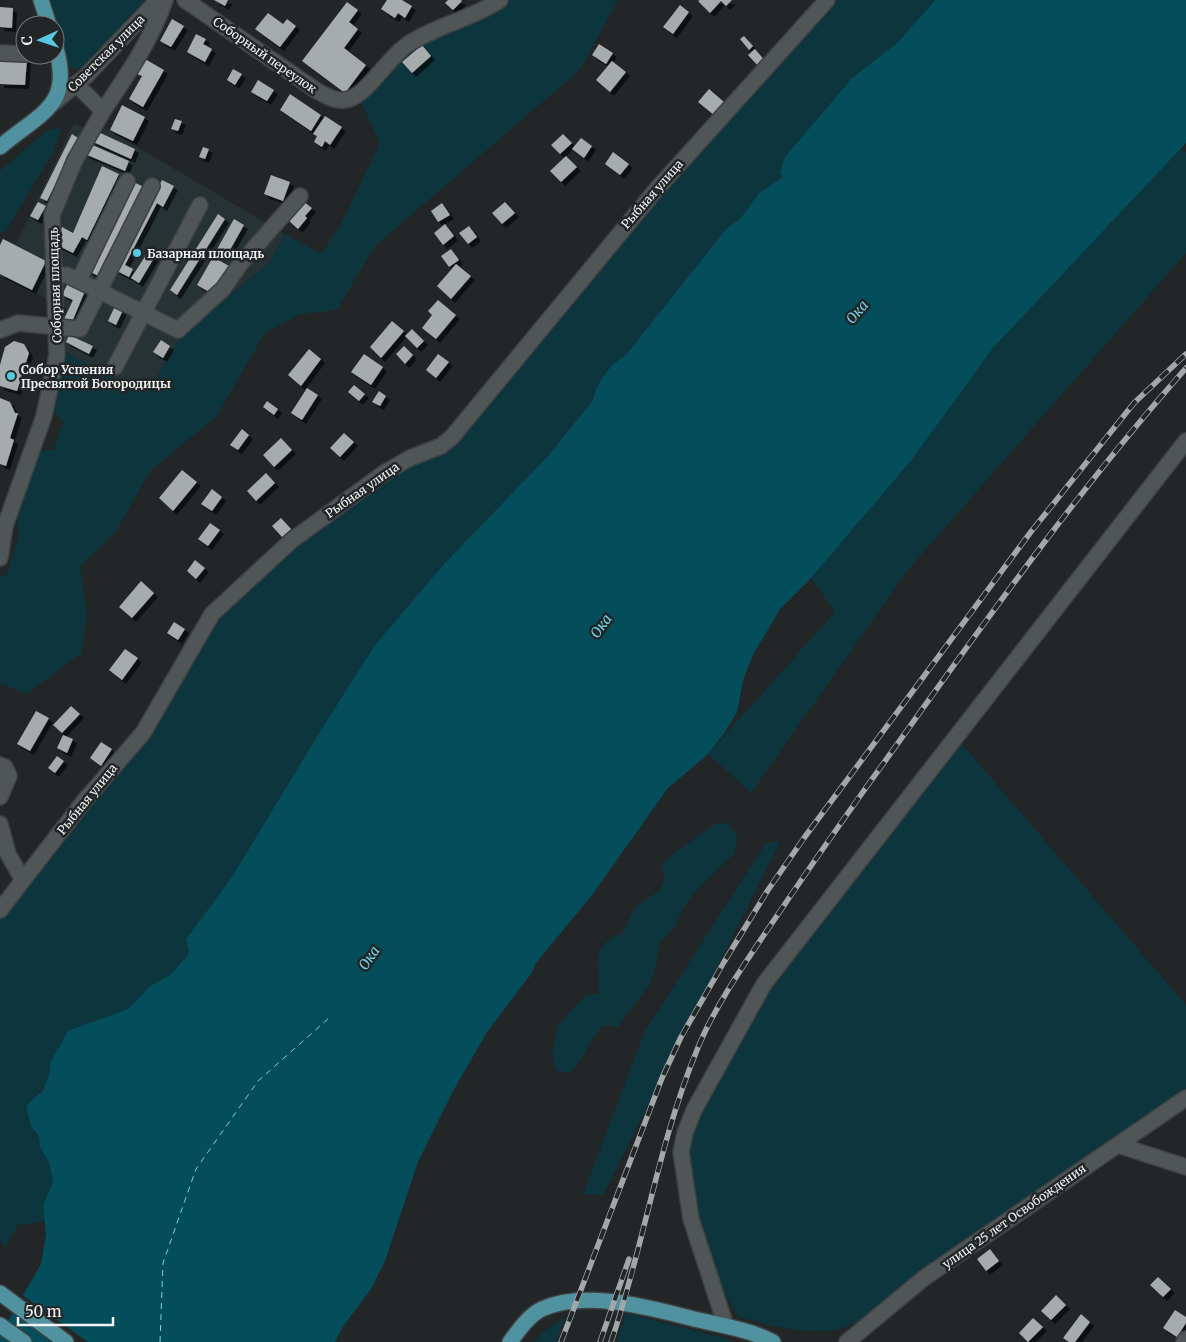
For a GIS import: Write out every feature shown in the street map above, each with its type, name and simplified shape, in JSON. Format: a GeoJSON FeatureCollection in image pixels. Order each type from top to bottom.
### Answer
{"type":"FeatureCollection","features":[{"type":"Feature","properties":{"kind":"main road"},"geometry":{"type":"LineString","coordinates":[[41,0],[46,15]]}},
{"type":"Feature","properties":{"kind":"main road"},"geometry":{"type":"LineString","coordinates":[[3,142],[52,104],[59,93],[61,79],[58,65]]}},
{"type":"Feature","properties":{"kind":"main road"},"geometry":{"type":"LineString","coordinates":[[0,1293],[66,1342]]}},
{"type":"Feature","properties":{"kind":"main road"},"geometry":{"type":"LineString","coordinates":[[510,1342],[520,1328],[540,1310],[576,1301],[624,1303],[726,1326],[773,1342]]}},
{"type":"Feature","properties":{"kind":"main road"},"geometry":{"type":"LineString","coordinates":[[0,1325],[24,1342]]}},
{"type":"Feature","properties":{"kind":"street","name":"Советская улица"},"geometry":{"type":"LineString","coordinates":[[52,104],[77,85],[158,0]]}},
{"type":"Feature","properties":{"kind":"street","name":"Соборная площадь"},"geometry":{"type":"LineString","coordinates":[[0,558],[5,526],[44,416],[57,355],[52,215],[75,160],[103,111],[142,52],[158,20],[165,0]]}},
{"type":"Feature","properties":{"kind":"street","name":"Соборный переулок"},"geometry":{"type":"LineString","coordinates":[[185,0],[317,91],[334,100],[348,99],[359,93],[408,44],[487,9],[500,0]]}},
{"type":"Feature","properties":{"kind":"street","name":"Рыбная улица"},"geometry":{"type":"LineString","coordinates":[[0,910],[85,800],[144,733],[212,614],[291,541],[384,473],[410,458],[441,446],[452,436],[648,198],[827,0]]}},
{"type":"Feature","properties":{"kind":"street"},"geometry":{"type":"LineString","coordinates":[[0,53],[15,54]]}},
{"type":"Feature","properties":{"kind":"street"},"geometry":{"type":"LineString","coordinates":[[77,85],[103,111]]}},
{"type":"Feature","properties":{"kind":"street"},"geometry":{"type":"LineString","coordinates":[[79,280],[127,181]]}},
{"type":"Feature","properties":{"kind":"street"},"geometry":{"type":"LineString","coordinates":[[0,330],[18,323],[80,329],[152,186]]}},
{"type":"Feature","properties":{"kind":"street"},"geometry":{"type":"LineString","coordinates":[[54,275],[67,275],[79,280],[144,311],[178,330],[222,290],[247,256],[300,196]]}},
{"type":"Feature","properties":{"kind":"street"},"geometry":{"type":"LineString","coordinates":[[115,367],[200,206]]}},
{"type":"Feature","properties":{"kind":"street"},"geometry":{"type":"LineString","coordinates":[[726,1326],[691,1219],[681,1152],[685,1133],[694,1110],[764,984],[1186,441]]}},
{"type":"Feature","properties":{"kind":"street"},"geometry":{"type":"LineString","coordinates":[[0,765],[5,767],[10,776],[0,797]]}},
{"type":"Feature","properties":{"kind":"street"},"geometry":{"type":"LineString","coordinates":[[0,824],[8,854],[23,880]]}},
{"type":"Feature","properties":{"kind":"street","name":"улица 25 лет Освобождения"},"geometry":{"type":"LineString","coordinates":[[847,1342],[924,1278],[1186,1098]]}},
{"type":"Feature","properties":{"kind":"street"},"geometry":{"type":"LineString","coordinates":[[1118,1145],[1186,1167]]}},
{"type":"Feature","properties":{"kind":"shaded area"},"geometry":{"type":"Polygon","coordinates":[[[51,0],[145,0],[83,68],[71,69],[67,62],[65,54],[65,15],[55,15],[51,0]]]}},
{"type":"Feature","properties":{"kind":"shaded area"},"geometry":{"type":"Polygon","coordinates":[[[495,0],[618,0],[580,70],[375,246],[337,310],[300,314],[265,333],[216,417],[151,470],[115,533],[80,566],[87,614],[81,653],[27,694],[0,683],[0,577],[7,574],[19,535],[15,508],[38,451],[53,450],[64,422],[51,409],[63,351],[147,394],[182,335],[270,262],[285,234],[321,254],[341,224],[380,143],[356,91],[392,48],[495,0]]]}},
{"type":"Feature","properties":{"kind":"shaded area"},"geometry":{"type":"Polygon","coordinates":[[[823,0],[935,0],[898,42],[852,78],[785,157],[783,176],[759,193],[740,219],[727,228],[625,356],[619,359],[604,374],[593,399],[547,457],[445,563],[375,645],[230,880],[186,939],[188,955],[170,975],[150,986],[128,1009],[79,1027],[50,1063],[50,1072],[47,1080],[37,1094],[34,1133],[39,1137],[40,1147],[49,1162],[53,1183],[43,1205],[45,1221],[18,1225],[5,1247],[0,1240],[0,903],[138,733],[195,634],[288,538],[439,443],[823,0]]]}},
{"type":"Feature","properties":{"kind":"shaded area","name":"Базарная площадь"},"geometry":{"type":"Polygon","coordinates":[[[74,123],[101,136],[105,128],[285,234],[270,262],[182,335],[147,394],[63,351],[61,306],[0,276],[2,238],[16,244],[74,123]]]}},
{"type":"Feature","properties":{"kind":"shaded area"},"geometry":{"type":"Polygon","coordinates":[[[58,127],[62,129],[52,154],[5,232],[0,232],[0,171],[45,132],[58,127]]]}},
{"type":"Feature","properties":{"kind":"shaded area"},"geometry":{"type":"Polygon","coordinates":[[[1180,149],[1186,153],[1186,253],[908,570],[751,793],[708,754],[835,612],[811,578],[911,461],[993,348],[1180,149]]]}},
{"type":"Feature","properties":{"kind":"shaded area"},"geometry":{"type":"Polygon","coordinates":[[[960,742],[1186,1005],[1186,1088],[930,1266],[872,1314],[861,1320],[837,1329],[809,1331],[780,1327],[739,1317],[710,1270],[696,1221],[687,1153],[697,1113],[771,989],[960,742]]]}},
{"type":"Feature","properties":{"kind":"shaded area"},"geometry":{"type":"Polygon","coordinates":[[[728,823],[738,838],[734,854],[694,893],[682,910],[674,929],[660,941],[654,973],[648,987],[618,1027],[604,1025],[598,1031],[576,1067],[570,1073],[556,1071],[552,1055],[558,1025],[585,996],[598,993],[598,957],[604,944],[611,938],[623,933],[634,908],[660,890],[665,878],[661,866],[670,856],[715,824],[728,823]]]}},
{"type":"Feature","properties":{"kind":"shaded area"},"geometry":{"type":"Polygon","coordinates":[[[780,842],[603,1195],[583,1194],[645,1031],[766,843],[780,842]]]}},
{"type":"Feature","properties":{"kind":"shaded area"},"geometry":{"type":"Polygon","coordinates":[[[626,1313],[724,1338],[734,1342],[617,1342],[626,1313]]]}},
{"type":"Feature","properties":{"kind":"shaded area"},"geometry":{"type":"Polygon","coordinates":[[[566,1317],[556,1342],[534,1342],[545,1330],[566,1317]]]}},
{"type":"Feature","properties":{"kind":"water","name":"Ока"},"geometry":{"type":"Polygon","coordinates":[[[935,0],[1186,0],[1186,143],[993,348],[911,461],[811,578],[780,609],[754,653],[744,677],[737,712],[725,732],[708,754],[668,788],[592,895],[536,963],[531,974],[487,1032],[452,1093],[418,1162],[385,1261],[371,1289],[342,1328],[335,1342],[0,1342],[0,1335],[41,1264],[46,1234],[43,1205],[53,1182],[49,1162],[40,1147],[39,1137],[31,1126],[26,1106],[43,1090],[50,1072],[50,1063],[68,1031],[128,1009],[150,986],[170,975],[188,955],[186,939],[230,880],[375,645],[445,563],[547,457],[593,400],[597,387],[604,375],[619,359],[625,356],[727,228],[740,219],[759,193],[783,177],[780,172],[785,157],[852,78],[898,42],[935,0]]]}},
{"type":"Feature","properties":{"kind":"pier"},"geometry":{"type":"Polygon","coordinates":[[[21,1294],[88,1342],[54,1342],[11,1311],[21,1294]]]}},
{"type":"Feature","properties":{"kind":"building"},"geometry":{"type":"Polygon","coordinates":[[[214,0],[228,0],[225,6],[214,0]]]}},
{"type":"Feature","properties":{"kind":"building"},"geometry":{"type":"Polygon","coordinates":[[[387,0],[402,0],[412,6],[405,18],[398,13],[395,18],[381,9],[387,0]]]}},
{"type":"Feature","properties":{"kind":"building"},"geometry":{"type":"Polygon","coordinates":[[[448,0],[462,1],[453,10],[445,3],[448,0]]]}},
{"type":"Feature","properties":{"kind":"building"},"geometry":{"type":"Polygon","coordinates":[[[732,0],[726,6],[721,1],[710,13],[698,1],[732,0]]]}},
{"type":"Feature","properties":{"kind":"building"},"geometry":{"type":"Polygon","coordinates":[[[347,2],[358,10],[349,22],[358,29],[344,48],[366,65],[345,93],[302,61],[347,2]]]}},
{"type":"Feature","properties":{"kind":"building"},"geometry":{"type":"Polygon","coordinates":[[[680,5],[689,12],[673,34],[663,27],[680,5]]]}},
{"type":"Feature","properties":{"kind":"building"},"geometry":{"type":"Polygon","coordinates":[[[0,7],[13,8],[12,28],[0,27],[0,7]]]}},
{"type":"Feature","properties":{"kind":"building"},"geometry":{"type":"Polygon","coordinates":[[[268,13],[283,24],[287,19],[296,26],[280,47],[255,29],[268,13]]]}},
{"type":"Feature","properties":{"kind":"building"},"geometry":{"type":"Polygon","coordinates":[[[172,19],[184,26],[171,47],[160,41],[172,19]]]}},
{"type":"Feature","properties":{"kind":"building"},"geometry":{"type":"Polygon","coordinates":[[[196,34],[206,39],[203,44],[212,49],[205,62],[187,52],[196,34]]]}},
{"type":"Feature","properties":{"kind":"building"},"geometry":{"type":"Polygon","coordinates":[[[744,36],[753,46],[749,50],[740,39],[744,36]]]}},
{"type":"Feature","properties":{"kind":"building"},"geometry":{"type":"Polygon","coordinates":[[[599,44],[613,53],[606,64],[592,55],[599,44]]]}},
{"type":"Feature","properties":{"kind":"building"},"geometry":{"type":"Polygon","coordinates":[[[422,45],[431,56],[412,73],[402,62],[422,45]]]}},
{"type":"Feature","properties":{"kind":"building"},"geometry":{"type":"Polygon","coordinates":[[[755,49],[766,62],[759,67],[748,55],[755,49]]]}},
{"type":"Feature","properties":{"kind":"building"},"geometry":{"type":"Polygon","coordinates":[[[0,58],[15,59],[15,65],[27,65],[25,85],[0,84],[0,58]]]}},
{"type":"Feature","properties":{"kind":"building"},"geometry":{"type":"Polygon","coordinates":[[[145,59],[164,70],[143,107],[129,99],[142,76],[137,74],[145,59]]]}},
{"type":"Feature","properties":{"kind":"building"},"geometry":{"type":"Polygon","coordinates":[[[612,61],[626,72],[610,92],[596,80],[612,61]]]}},
{"type":"Feature","properties":{"kind":"building"},"geometry":{"type":"Polygon","coordinates":[[[233,69],[242,74],[235,85],[227,80],[233,69]]]}},
{"type":"Feature","properties":{"kind":"building"},"geometry":{"type":"Polygon","coordinates":[[[258,80],[274,90],[267,101],[251,92],[258,80]]]}},
{"type":"Feature","properties":{"kind":"building"},"geometry":{"type":"Polygon","coordinates":[[[709,89],[724,102],[714,115],[698,102],[709,89]]]}},
{"type":"Feature","properties":{"kind":"building"},"geometry":{"type":"Polygon","coordinates":[[[290,94],[321,115],[311,131],[280,110],[290,94]]]}},
{"type":"Feature","properties":{"kind":"building"},"geometry":{"type":"Polygon","coordinates":[[[122,105],[145,117],[133,141],[110,130],[122,105]]]}},
{"type":"Feature","properties":{"kind":"building"},"geometry":{"type":"Polygon","coordinates":[[[325,116],[342,127],[330,145],[325,141],[322,147],[314,142],[317,136],[313,134],[325,116]]]}},
{"type":"Feature","properties":{"kind":"building"},"geometry":{"type":"Polygon","coordinates":[[[175,119],[182,121],[178,131],[171,129],[175,119]]]}},
{"type":"Feature","properties":{"kind":"building"},"geometry":{"type":"Polygon","coordinates":[[[96,131],[135,149],[131,159],[91,141],[96,131]]]}},
{"type":"Feature","properties":{"kind":"building"},"geometry":{"type":"Polygon","coordinates":[[[72,134],[78,138],[47,201],[40,198],[72,134]]]}},
{"type":"Feature","properties":{"kind":"building"},"geometry":{"type":"Polygon","coordinates":[[[563,134],[572,143],[560,154],[551,145],[563,134]]]}},
{"type":"Feature","properties":{"kind":"building"},"geometry":{"type":"Polygon","coordinates":[[[581,138],[592,146],[584,158],[572,149],[581,138]]]}},
{"type":"Feature","properties":{"kind":"building"},"geometry":{"type":"Polygon","coordinates":[[[90,144],[129,161],[125,171],[85,154],[90,144]]]}},
{"type":"Feature","properties":{"kind":"building"},"geometry":{"type":"Polygon","coordinates":[[[203,147],[209,149],[205,159],[199,157],[203,147]]]}},
{"type":"Feature","properties":{"kind":"building"},"geometry":{"type":"Polygon","coordinates":[[[613,152],[629,164],[620,175],[605,164],[613,152]]]}},
{"type":"Feature","properties":{"kind":"building"},"geometry":{"type":"Polygon","coordinates":[[[566,156],[577,167],[561,182],[550,171],[566,156]]]}},
{"type":"Feature","properties":{"kind":"building"},"geometry":{"type":"Polygon","coordinates":[[[102,166],[119,174],[87,240],[82,237],[73,253],[53,243],[62,227],[73,233],[102,166]]]}},
{"type":"Feature","properties":{"kind":"building"},"geometry":{"type":"Polygon","coordinates":[[[271,175],[290,182],[283,201],[264,194],[271,175]]]}},
{"type":"Feature","properties":{"kind":"building"},"geometry":{"type":"Polygon","coordinates":[[[129,180],[144,187],[101,277],[86,270],[129,180]]]}},
{"type":"Feature","properties":{"kind":"building"},"geometry":{"type":"Polygon","coordinates":[[[162,180],[174,186],[163,207],[157,203],[125,265],[133,269],[129,277],[115,270],[162,180]]]}},
{"type":"Feature","properties":{"kind":"building"},"geometry":{"type":"Polygon","coordinates":[[[38,202],[46,206],[38,220],[30,216],[38,202]]]}},
{"type":"Feature","properties":{"kind":"building"},"geometry":{"type":"Polygon","coordinates":[[[304,202],[312,208],[298,229],[288,220],[304,202]]]}},
{"type":"Feature","properties":{"kind":"building"},"geometry":{"type":"Polygon","coordinates":[[[505,202],[515,213],[502,224],[492,213],[505,202]]]}},
{"type":"Feature","properties":{"kind":"building"},"geometry":{"type":"Polygon","coordinates":[[[442,203],[450,215],[438,222],[431,211],[442,203]]]}},
{"type":"Feature","properties":{"kind":"building"},"geometry":{"type":"Polygon","coordinates":[[[218,214],[225,219],[177,295],[170,290],[218,214]]]}},
{"type":"Feature","properties":{"kind":"building"},"geometry":{"type":"Polygon","coordinates":[[[234,219],[244,225],[226,257],[216,251],[234,219]]]}},
{"type":"Feature","properties":{"kind":"building"},"geometry":{"type":"Polygon","coordinates":[[[445,224],[454,236],[443,245],[434,233],[445,224]]]}},
{"type":"Feature","properties":{"kind":"building"},"geometry":{"type":"Polygon","coordinates":[[[469,226],[477,237],[468,244],[459,233],[469,226]]]}},
{"type":"Feature","properties":{"kind":"building"},"geometry":{"type":"Polygon","coordinates":[[[3,239],[46,261],[32,290],[0,274],[0,245],[3,239]]]}},
{"type":"Feature","properties":{"kind":"building"},"geometry":{"type":"Polygon","coordinates":[[[150,249],[157,253],[139,283],[131,278],[150,249]]]}},
{"type":"Feature","properties":{"kind":"building"},"geometry":{"type":"Polygon","coordinates":[[[451,249],[459,260],[449,267],[441,256],[451,249]]]}},
{"type":"Feature","properties":{"kind":"building"},"geometry":{"type":"Polygon","coordinates":[[[213,257],[229,266],[213,294],[197,285],[213,257]]]}},
{"type":"Feature","properties":{"kind":"building"},"geometry":{"type":"Polygon","coordinates":[[[456,264],[471,276],[451,299],[437,286],[456,264]]]}},
{"type":"Feature","properties":{"kind":"building"},"geometry":{"type":"Polygon","coordinates":[[[68,283],[85,291],[72,322],[64,319],[73,300],[62,295],[68,283]]]}},
{"type":"Feature","properties":{"kind":"building"},"geometry":{"type":"Polygon","coordinates":[[[438,300],[456,315],[436,339],[422,328],[432,315],[428,311],[438,300]]]}},
{"type":"Feature","properties":{"kind":"building"},"geometry":{"type":"Polygon","coordinates":[[[115,306],[123,310],[116,325],[108,321],[115,306]]]}},
{"type":"Feature","properties":{"kind":"building"},"geometry":{"type":"Polygon","coordinates":[[[392,321],[404,331],[381,358],[370,347],[392,321]]]}},
{"type":"Feature","properties":{"kind":"building"},"geometry":{"type":"Polygon","coordinates":[[[412,329],[424,341],[417,348],[405,336],[412,329]]]}},
{"type":"Feature","properties":{"kind":"building"},"geometry":{"type":"Polygon","coordinates":[[[69,335],[93,346],[89,354],[66,342],[69,335]]]}},
{"type":"Feature","properties":{"kind":"building"},"geometry":{"type":"Polygon","coordinates":[[[161,340],[170,346],[163,358],[153,352],[161,340]]]}},
{"type":"Feature","properties":{"kind":"building","name":"Собор Успения Пресвятой Богородицы"},"geometry":{"type":"Polygon","coordinates":[[[14,341],[24,344],[29,353],[17,391],[0,386],[0,365],[5,347],[14,341]]]}},
{"type":"Feature","properties":{"kind":"building"},"geometry":{"type":"Polygon","coordinates":[[[404,346],[413,355],[405,364],[396,354],[404,346]]]}},
{"type":"Feature","properties":{"kind":"building"},"geometry":{"type":"Polygon","coordinates":[[[309,349],[321,359],[301,386],[288,375],[309,349]]]}},
{"type":"Feature","properties":{"kind":"building"},"geometry":{"type":"Polygon","coordinates":[[[364,354],[383,367],[371,385],[351,372],[364,354]]]}},
{"type":"Feature","properties":{"kind":"building"},"geometry":{"type":"Polygon","coordinates":[[[438,354],[449,362],[436,378],[426,370],[438,354]]]}},
{"type":"Feature","properties":{"kind":"building"},"geometry":{"type":"Polygon","coordinates":[[[354,385],[365,394],[359,401],[348,392],[354,385]]]}},
{"type":"Feature","properties":{"kind":"building"},"geometry":{"type":"Polygon","coordinates":[[[307,388],[318,395],[302,420],[291,413],[307,388]]]}},
{"type":"Feature","properties":{"kind":"building"},"geometry":{"type":"Polygon","coordinates":[[[379,391],[386,396],[380,406],[372,402],[379,391]]]}},
{"type":"Feature","properties":{"kind":"building","name":"Собор Успения Пресвятой Богородицы"},"geometry":{"type":"Polygon","coordinates":[[[0,398],[10,402],[15,413],[18,413],[10,438],[14,440],[6,466],[0,464],[0,398]]]}},
{"type":"Feature","properties":{"kind":"building"},"geometry":{"type":"Polygon","coordinates":[[[267,401],[278,409],[274,415],[263,407],[267,401]]]}},
{"type":"Feature","properties":{"kind":"building"},"geometry":{"type":"Polygon","coordinates":[[[242,429],[249,435],[238,450],[230,445],[242,429]]]}},
{"type":"Feature","properties":{"kind":"building"},"geometry":{"type":"Polygon","coordinates":[[[344,433],[354,442],[340,457],[330,448],[344,433]]]}},
{"type":"Feature","properties":{"kind":"building"},"geometry":{"type":"Polygon","coordinates":[[[281,438],[292,450],[274,467],[263,455],[281,438]]]}},
{"type":"Feature","properties":{"kind":"building"},"geometry":{"type":"Polygon","coordinates":[[[182,470],[197,482],[173,511],[159,498],[182,470]]]}},
{"type":"Feature","properties":{"kind":"building"},"geometry":{"type":"Polygon","coordinates":[[[266,473],[275,483],[256,501],[247,491],[266,473]]]}},
{"type":"Feature","properties":{"kind":"building"},"geometry":{"type":"Polygon","coordinates":[[[212,489],[222,497],[212,511],[201,504],[212,489]]]}},
{"type":"Feature","properties":{"kind":"building"},"geometry":{"type":"Polygon","coordinates":[[[281,518],[291,529],[282,537],[272,526],[281,518]]]}},
{"type":"Feature","properties":{"kind":"building"},"geometry":{"type":"Polygon","coordinates":[[[210,523],[220,530],[208,546],[198,539],[210,523]]]}},
{"type":"Feature","properties":{"kind":"building"},"geometry":{"type":"Polygon","coordinates":[[[195,560],[205,568],[196,579],[187,571],[195,560]]]}},
{"type":"Feature","properties":{"kind":"building"},"geometry":{"type":"Polygon","coordinates":[[[141,581],[154,593],[132,618],[119,607],[141,581]]]}},
{"type":"Feature","properties":{"kind":"building"},"geometry":{"type":"Polygon","coordinates":[[[174,622],[185,629],[178,640],[167,633],[174,622]]]}},
{"type":"Feature","properties":{"kind":"building"},"geometry":{"type":"Polygon","coordinates":[[[125,649],[138,658],[122,680],[109,670],[125,649]]]}},
{"type":"Feature","properties":{"kind":"building"},"geometry":{"type":"Polygon","coordinates":[[[71,706],[80,714],[62,733],[53,725],[71,706]]]}},
{"type":"Feature","properties":{"kind":"building"},"geometry":{"type":"Polygon","coordinates":[[[36,711],[49,718],[30,751],[17,744],[36,711]]]}},
{"type":"Feature","properties":{"kind":"building"},"geometry":{"type":"Polygon","coordinates":[[[63,735],[73,739],[67,753],[57,748],[63,735]]]}},
{"type":"Feature","properties":{"kind":"building"},"geometry":{"type":"Polygon","coordinates":[[[101,742],[112,749],[101,766],[90,758],[101,742]]]}},
{"type":"Feature","properties":{"kind":"building"},"geometry":{"type":"Polygon","coordinates":[[[57,756],[64,761],[55,773],[48,768],[57,756]]]}},
{"type":"Feature","properties":{"kind":"building"},"geometry":{"type":"Polygon","coordinates":[[[990,1249],[999,1261],[986,1271],[977,1259],[990,1249]]]}},
{"type":"Feature","properties":{"kind":"building"},"geometry":{"type":"Polygon","coordinates":[[[1158,1277],[1171,1289],[1163,1297],[1150,1285],[1158,1277]]]}},
{"type":"Feature","properties":{"kind":"building"},"geometry":{"type":"Polygon","coordinates":[[[1056,1295],[1066,1305],[1051,1320],[1041,1311],[1056,1295]]]}},
{"type":"Feature","properties":{"kind":"building"},"geometry":{"type":"Polygon","coordinates":[[[1175,1310],[1186,1317],[1186,1323],[1177,1337],[1163,1328],[1175,1310]]]}},
{"type":"Feature","properties":{"kind":"building"},"geometry":{"type":"Polygon","coordinates":[[[1081,1314],[1090,1322],[1075,1342],[1069,1342],[1063,1338],[1081,1314]]]}},
{"type":"Feature","properties":{"kind":"building"},"geometry":{"type":"Polygon","coordinates":[[[1033,1318],[1043,1327],[1028,1342],[1019,1333],[1033,1318]]]}},
{"type":"Feature","properties":{"kind":"ferry route"},"geometry":{"type":"LineString","coordinates":[[160,1342],[163,1263],[196,1169],[258,1081],[329,1018]]}},
{"type":"Feature","properties":{"kind":"railway"},"geometry":{"type":"LineString","coordinates":[[561,1342],[662,1078],[681,1037],[768,890],[804,838],[1030,533],[1134,403],[1186,354]]}},
{"type":"Feature","properties":{"kind":"railway"},"geometry":{"type":"LineString","coordinates":[[611,1342],[623,1306],[661,1158],[683,1086],[704,1034],[730,986],[817,857],[1020,574],[1101,469],[1186,368]]}},
{"type":"Feature","properties":{"kind":"railway"},"geometry":{"type":"LineString","coordinates":[[600,1342],[629,1259]]}},
{"type":"Feature","properties":{"kind":"place","name":"Базарная площадь"},"geometry":{"type":"Point","coordinates":[137,253]}},
{"type":"Feature","properties":{"kind":"place","name":"Собор Успения Пресвятой Богородицы"},"geometry":{"type":"Point","coordinates":[11,376]}}]}
